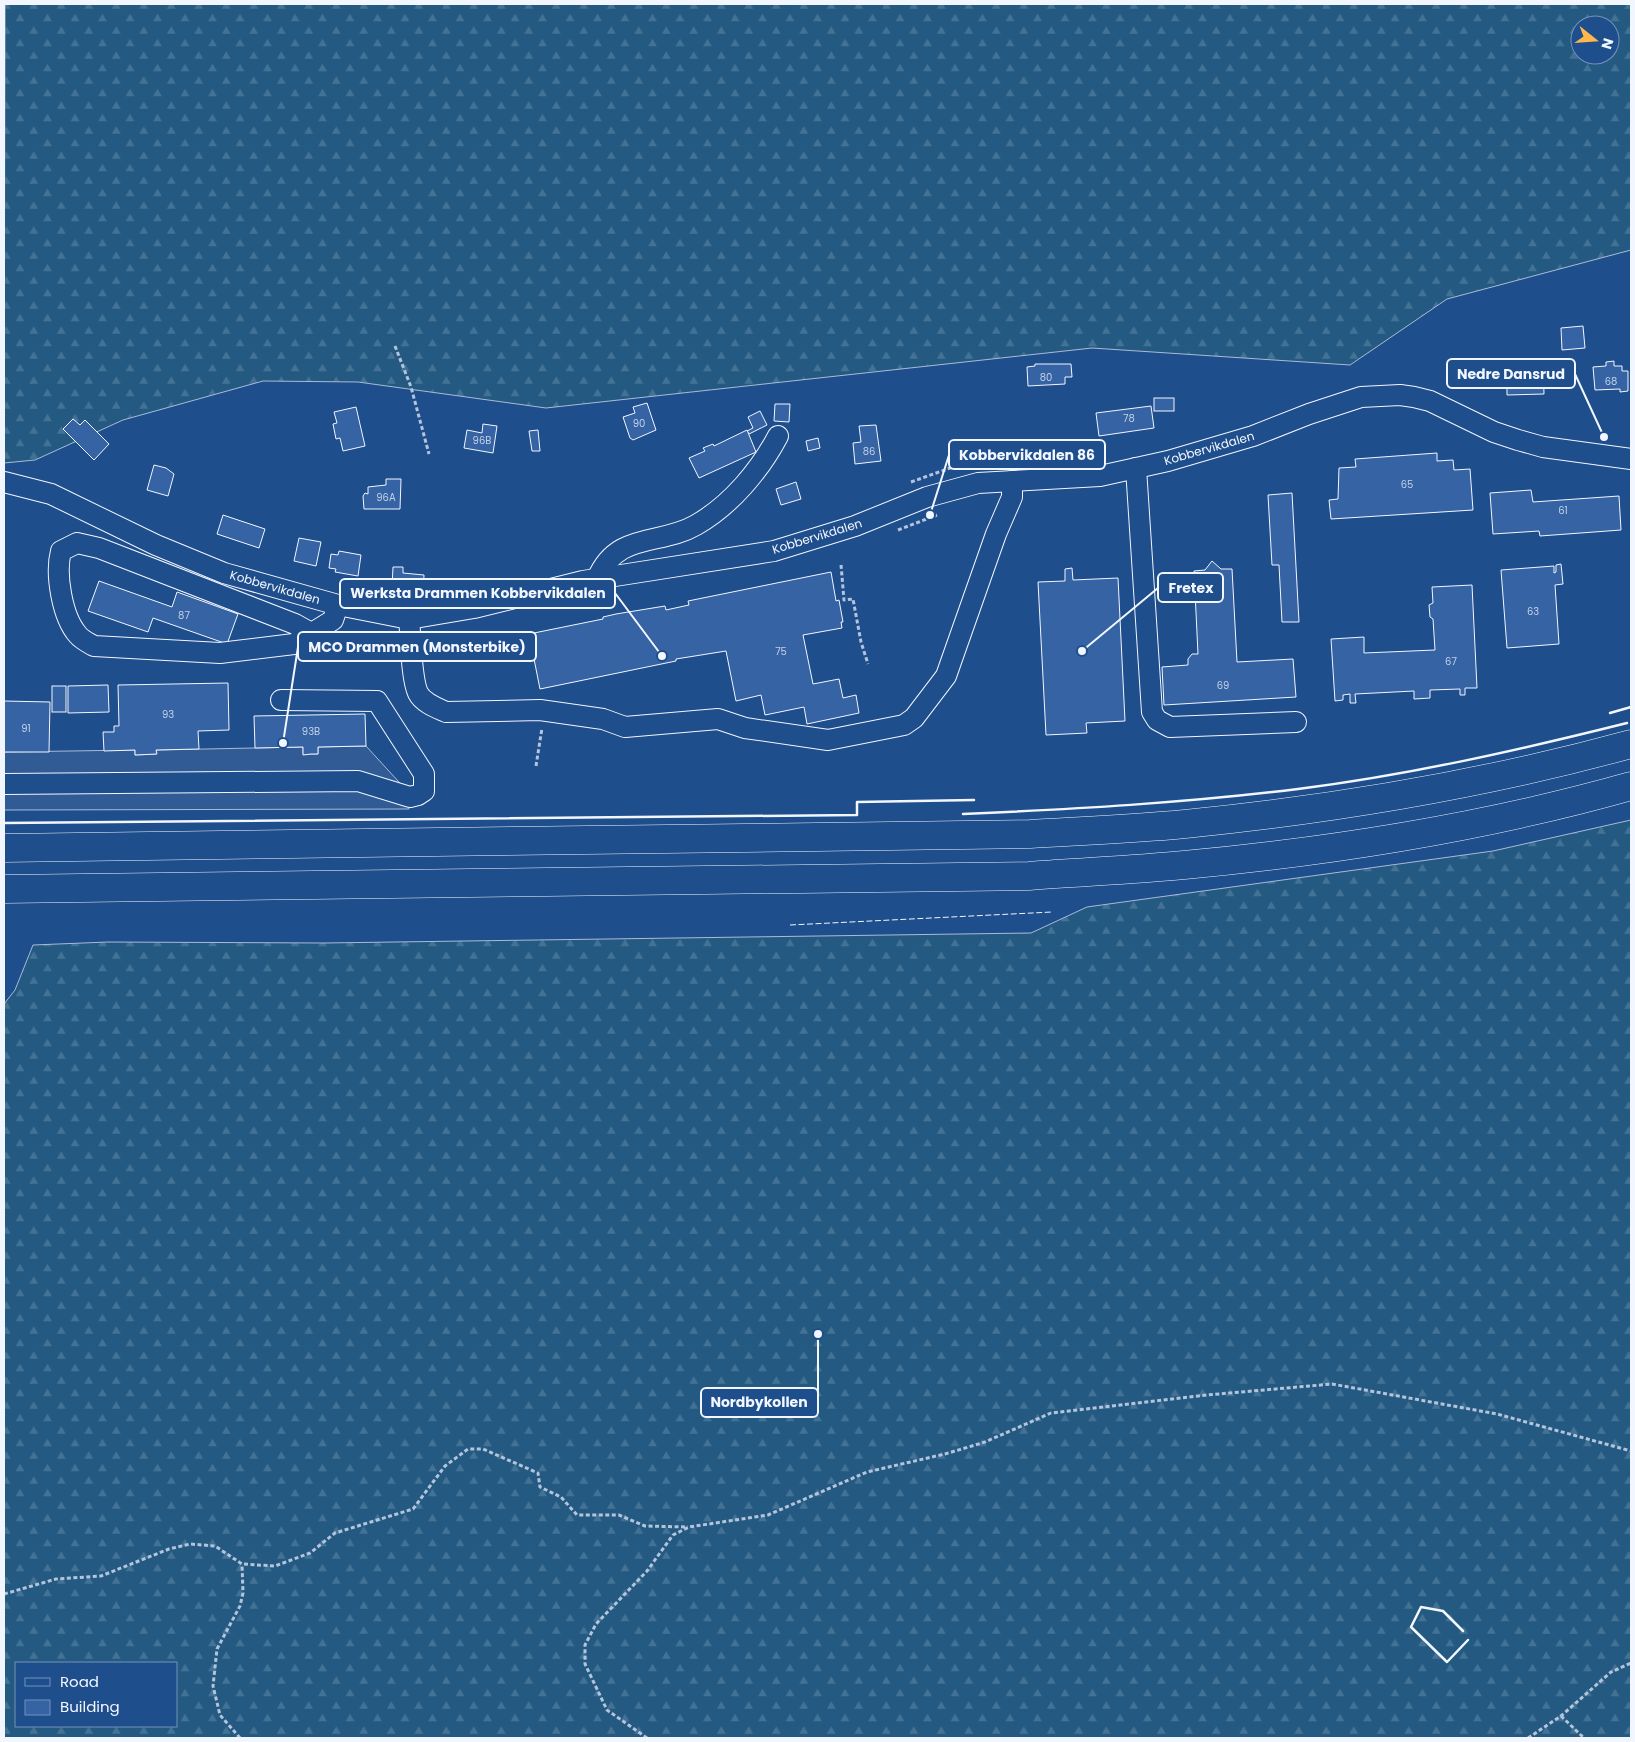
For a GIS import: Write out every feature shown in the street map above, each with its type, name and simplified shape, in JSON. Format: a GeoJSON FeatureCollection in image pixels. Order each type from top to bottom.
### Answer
{"type":"FeatureCollection","features":[{"type":"Feature","properties":{"kind":"highway"},"geometry":{"type":"LineString","coordinates":[[4,848],[1030,834],[1183,824],[1308,810],[1406,795],[1506,774],[1631,744]]}},
{"type":"Feature","properties":{"kind":"highway"},"geometry":{"type":"LineString","coordinates":[[4,889],[644,882],[1048,874],[1184,865],[1413,836],[1511,816],[1631,786]]}},
{"type":"Feature","properties":{"kind":"highway"},"geometry":{"type":"LineString","coordinates":[[4,895],[69,888]]}},
{"type":"Feature","properties":{"kind":"street","name":"Kobbervikdalen"},"geometry":{"type":"LineString","coordinates":[[4,482],[35,488],[51,494],[156,545],[224,573],[338,605],[409,619],[474,608],[597,579],[774,551],[855,526],[893,509],[978,483],[1100,476],[1168,461],[1253,436],[1341,402],[1381,395],[1400,395],[1430,402],[1494,432],[1543,447],[1631,459]]}},
{"type":"Feature","properties":{"kind":"street"},"geometry":{"type":"LineString","coordinates":[[597,579],[601,568],[611,555],[626,546],[696,525],[718,510],[766,460],[778,436]]}},
{"type":"Feature","properties":{"kind":"street"},"geometry":{"type":"LineString","coordinates":[[1136,468],[1152,712],[1157,720],[1170,727],[1296,722]]}},
{"type":"Feature","properties":{"kind":"street"},"geometry":{"type":"LineString","coordinates":[[409,619],[412,660],[418,693],[433,707],[446,712],[540,710],[603,719],[625,726],[718,718],[745,728],[828,740],[904,724],[914,718],[946,676],[996,534],[1012,497],[1012,481]]}},
{"type":"Feature","properties":{"kind":"street"},"geometry":{"type":"LineString","coordinates":[[313,634],[295,624],[99,548],[76,543],[61,551],[58,565],[67,619],[79,636],[94,646],[220,653],[294,644],[313,634],[334,620],[338,605]]}},
{"type":"Feature","properties":{"kind":"street"},"geometry":{"type":"LineString","coordinates":[[4,784],[358,781],[410,798],[418,796],[424,790],[424,774],[377,701],[281,700]]}},
{"type":"Feature","properties":{"kind":"path"},"geometry":{"type":"LineString","coordinates":[[395,346],[411,387],[429,454]]}},
{"type":"Feature","properties":{"kind":"path"},"geometry":{"type":"LineString","coordinates":[[909,484],[915,479],[953,467],[968,468]]}},
{"type":"Feature","properties":{"kind":"path"},"geometry":{"type":"LineString","coordinates":[[841,565],[844,600],[853,599],[861,642],[868,664]]}},
{"type":"Feature","properties":{"kind":"path"},"geometry":{"type":"LineString","coordinates":[[536,766],[542,723]]}},
{"type":"Feature","properties":{"kind":"path"},"geometry":{"type":"LineString","coordinates":[[4,1594],[56,1579],[102,1576],[169,1550],[190,1544],[215,1546],[242,1564],[275,1566],[310,1553],[335,1533],[413,1509],[445,1466],[468,1449],[483,1450],[538,1474],[540,1487],[561,1497],[577,1515],[619,1515],[645,1526],[689,1527],[768,1515],[867,1472],[945,1454],[985,1442],[1051,1413],[1207,1395],[1332,1384],[1497,1414],[1631,1452]]}},
{"type":"Feature","properties":{"kind":"path"},"geometry":{"type":"LineString","coordinates":[[647,1738],[607,1710],[585,1664],[586,1645],[596,1624],[646,1571],[673,1535],[689,1527]]}},
{"type":"Feature","properties":{"kind":"path"},"geometry":{"type":"LineString","coordinates":[[240,1738],[220,1714],[213,1686],[217,1649],[240,1606],[242,1564]]}},
{"type":"Feature","properties":{"kind":"path"},"geometry":{"type":"LineString","coordinates":[[1528,1738],[1562,1716],[1611,1672],[1631,1663]]}},
{"type":"Feature","properties":{"kind":"path"},"geometry":{"type":"LineString","coordinates":[[1562,1716],[1584,1738]]}},
{"type":"Feature","properties":{"kind":"green space"},"geometry":{"type":"Polygon","coordinates":[[[5,4],[1631,4],[1631,250],[1447,299],[1350,365],[1092,348],[546,408],[358,382],[263,381],[123,420],[35,460],[4,463],[5,4]]]}},
{"type":"Feature","properties":{"kind":"green space"},"geometry":{"type":"Polygon","coordinates":[[[1631,820],[1631,1738],[4,1738],[4,1004],[15,990],[33,945],[108,942],[324,943],[1031,933],[1087,907],[1493,851],[1631,820]]]}},
{"type":"Feature","properties":{"kind":"shaded area"},"geometry":{"type":"Polygon","coordinates":[[[366,746],[409,793],[409,809],[4,810],[4,752],[135,750],[135,755],[156,754],[156,750],[303,747],[303,754],[318,754],[318,747],[366,746]]]}},
{"type":"Feature","properties":{"kind":"building"},"geometry":{"type":"Polygon","coordinates":[[[1583,326],[1585,348],[1562,350],[1561,328],[1583,326]]]}},
{"type":"Feature","properties":{"kind":"building"},"geometry":{"type":"Polygon","coordinates":[[[1543,359],[1544,394],[1507,395],[1507,379],[1520,379],[1520,369],[1534,368],[1534,360],[1543,359]]]}},
{"type":"Feature","properties":{"kind":"building"},"geometry":{"type":"Polygon","coordinates":[[[1614,361],[1614,366],[1622,366],[1622,371],[1628,371],[1628,391],[1620,392],[1620,389],[1595,390],[1593,367],[1606,366],[1606,362],[1614,361]]]}},
{"type":"Feature","properties":{"kind":"building"},"geometry":{"type":"Polygon","coordinates":[[[1035,364],[1071,364],[1072,377],[1065,377],[1065,384],[1028,386],[1027,367],[1035,366],[1035,364]]]}},
{"type":"Feature","properties":{"kind":"building"},"geometry":{"type":"Polygon","coordinates":[[[1154,398],[1174,398],[1174,411],[1154,411],[1154,398]]]}},
{"type":"Feature","properties":{"kind":"building"},"geometry":{"type":"Polygon","coordinates":[[[647,403],[656,430],[633,440],[630,438],[623,417],[635,413],[633,407],[647,403]]]}},
{"type":"Feature","properties":{"kind":"building"},"geometry":{"type":"Polygon","coordinates":[[[775,404],[790,404],[789,422],[774,421],[775,404]]]}},
{"type":"Feature","properties":{"kind":"building"},"geometry":{"type":"Polygon","coordinates":[[[1151,406],[1154,428],[1099,436],[1096,413],[1151,406]]]}},
{"type":"Feature","properties":{"kind":"building"},"geometry":{"type":"Polygon","coordinates":[[[356,407],[365,446],[343,451],[340,438],[336,439],[333,424],[337,423],[334,412],[356,407]]]}},
{"type":"Feature","properties":{"kind":"building"},"geometry":{"type":"Polygon","coordinates":[[[760,411],[767,425],[749,434],[747,431],[753,428],[748,417],[760,411]]]}},
{"type":"Feature","properties":{"kind":"building"},"geometry":{"type":"Polygon","coordinates":[[[73,419],[80,425],[85,420],[109,444],[94,460],[63,429],[73,419]]]}},
{"type":"Feature","properties":{"kind":"building"},"geometry":{"type":"Polygon","coordinates":[[[483,424],[497,426],[493,453],[464,448],[467,430],[482,433],[483,424]]]}},
{"type":"Feature","properties":{"kind":"building"},"geometry":{"type":"Polygon","coordinates":[[[876,425],[881,461],[855,464],[853,443],[861,442],[859,426],[876,425]]]}},
{"type":"Feature","properties":{"kind":"building"},"geometry":{"type":"Polygon","coordinates":[[[538,430],[540,451],[532,451],[529,431],[538,430]]]}},
{"type":"Feature","properties":{"kind":"building"},"geometry":{"type":"Polygon","coordinates":[[[747,430],[756,452],[699,478],[689,458],[705,451],[703,448],[713,444],[714,446],[747,430]]]}},
{"type":"Feature","properties":{"kind":"building"},"geometry":{"type":"Polygon","coordinates":[[[818,438],[820,448],[808,451],[806,441],[818,438]]]}},
{"type":"Feature","properties":{"kind":"building"},"geometry":{"type":"Polygon","coordinates":[[[1437,453],[1437,461],[1453,460],[1454,470],[1470,469],[1473,510],[1331,519],[1329,500],[1338,499],[1339,468],[1356,467],[1355,459],[1437,453]]]}},
{"type":"Feature","properties":{"kind":"building"},"geometry":{"type":"Polygon","coordinates":[[[154,465],[166,468],[174,474],[168,496],[147,490],[154,465]]]}},
{"type":"Feature","properties":{"kind":"building"},"geometry":{"type":"Polygon","coordinates":[[[386,479],[401,479],[400,509],[364,509],[363,496],[365,493],[368,494],[368,487],[386,485],[386,479]]]}},
{"type":"Feature","properties":{"kind":"building"},"geometry":{"type":"Polygon","coordinates":[[[796,482],[801,499],[781,505],[776,489],[796,482]]]}},
{"type":"Feature","properties":{"kind":"building"},"geometry":{"type":"Polygon","coordinates":[[[1531,490],[1533,502],[1619,496],[1621,530],[1540,536],[1539,531],[1493,534],[1490,493],[1531,490]]]}},
{"type":"Feature","properties":{"kind":"building"},"geometry":{"type":"Polygon","coordinates":[[[1292,493],[1299,622],[1282,622],[1279,565],[1272,565],[1268,495],[1292,493]]]}},
{"type":"Feature","properties":{"kind":"building"},"geometry":{"type":"Polygon","coordinates":[[[223,515],[265,529],[259,548],[217,534],[223,515]]]}},
{"type":"Feature","properties":{"kind":"building"},"geometry":{"type":"Polygon","coordinates":[[[299,538],[321,542],[316,566],[294,561],[299,538]]]}},
{"type":"Feature","properties":{"kind":"building"},"geometry":{"type":"Polygon","coordinates":[[[339,551],[361,555],[358,576],[335,572],[336,569],[329,568],[331,554],[338,555],[339,551]]]}},
{"type":"Feature","properties":{"kind":"building"},"geometry":{"type":"Polygon","coordinates":[[[1212,561],[1221,569],[1232,569],[1237,662],[1293,659],[1296,697],[1164,705],[1162,667],[1188,665],[1188,659],[1192,654],[1198,654],[1194,571],[1205,570],[1212,561]]]}},
{"type":"Feature","properties":{"kind":"building"},"geometry":{"type":"Polygon","coordinates":[[[1561,564],[1563,584],[1555,585],[1559,644],[1507,648],[1501,570],[1554,566],[1554,573],[1556,572],[1556,565],[1561,564]]]}},
{"type":"Feature","properties":{"kind":"building"},"geometry":{"type":"Polygon","coordinates":[[[393,567],[403,567],[403,573],[424,575],[423,596],[398,595],[399,587],[392,587],[393,567]]]}},
{"type":"Feature","properties":{"kind":"building"},"geometry":{"type":"Polygon","coordinates":[[[1072,568],[1073,580],[1118,578],[1125,721],[1086,723],[1087,733],[1046,735],[1038,582],[1065,581],[1065,569],[1072,568]]]}},
{"type":"Feature","properties":{"kind":"building"},"geometry":{"type":"Polygon","coordinates":[[[831,572],[836,601],[839,600],[843,622],[841,622],[842,628],[803,635],[813,684],[839,679],[843,698],[856,695],[859,713],[807,724],[804,707],[765,715],[761,695],[736,701],[726,651],[676,659],[676,661],[540,689],[529,634],[603,619],[603,617],[616,614],[665,606],[666,610],[689,605],[688,601],[831,572]]]}},
{"type":"Feature","properties":{"kind":"building"},"geometry":{"type":"Polygon","coordinates":[[[99,581],[172,607],[177,592],[238,614],[227,644],[153,618],[148,632],[88,611],[99,581]]]}},
{"type":"Feature","properties":{"kind":"building"},"geometry":{"type":"Polygon","coordinates":[[[1472,585],[1477,688],[1465,688],[1465,695],[1460,695],[1460,689],[1430,690],[1430,698],[1414,699],[1414,691],[1355,694],[1356,703],[1350,703],[1350,694],[1343,695],[1343,700],[1335,701],[1331,639],[1364,637],[1364,653],[1435,650],[1433,619],[1430,617],[1429,605],[1433,603],[1432,587],[1472,585]]]}},
{"type":"Feature","properties":{"kind":"building"},"geometry":{"type":"Polygon","coordinates":[[[228,683],[229,730],[198,731],[199,749],[156,750],[157,754],[135,755],[135,750],[104,751],[103,732],[114,732],[114,726],[119,726],[118,685],[228,683]]]}},
{"type":"Feature","properties":{"kind":"building"},"geometry":{"type":"Polygon","coordinates":[[[108,685],[109,712],[68,713],[68,686],[108,685]]]}},
{"type":"Feature","properties":{"kind":"building"},"geometry":{"type":"Polygon","coordinates":[[[52,686],[66,686],[66,712],[52,712],[52,686]]]}},
{"type":"Feature","properties":{"kind":"building"},"geometry":{"type":"Polygon","coordinates":[[[4,701],[50,702],[49,752],[4,752],[4,701]]]}},
{"type":"Feature","properties":{"kind":"building"},"geometry":{"type":"Polygon","coordinates":[[[365,714],[366,746],[318,747],[318,754],[303,755],[303,747],[255,748],[254,716],[365,714]]]}},
{"type":"Feature","properties":{"kind":"fence"},"geometry":{"type":"LineString","coordinates":[[790,925],[1052,912]]}},
{"type":"Feature","properties":{"kind":"wall"},"geometry":{"type":"LineString","coordinates":[[1610,713],[1631,707]]}},
{"type":"Feature","properties":{"kind":"wall"},"geometry":{"type":"LineString","coordinates":[[963,814],[1130,805],[1298,789],[1381,777],[1464,761],[1627,723]]}},
{"type":"Feature","properties":{"kind":"wall"},"geometry":{"type":"LineString","coordinates":[[4,823],[857,815],[857,802],[974,800]]}},
{"type":"Feature","properties":{"kind":"wall"},"geometry":{"type":"LineString","coordinates":[[1463,1631],[1443,1611],[1421,1607],[1411,1627],[1447,1662],[1468,1640]]}},
{"type":"Feature","properties":{"kind":"place","name":"Nedre Dansrud"},"geometry":{"type":"Point","coordinates":[1604,437]}},
{"type":"Feature","properties":{"kind":"place","name":"Kobbervikdalen 86"},"geometry":{"type":"Point","coordinates":[930,515]}},
{"type":"Feature","properties":{"kind":"place","name":"Fretex"},"geometry":{"type":"Point","coordinates":[1082,651]}},
{"type":"Feature","properties":{"kind":"place","name":"Werksta Drammen Kobbervikdalen"},"geometry":{"type":"Point","coordinates":[662,656]}},
{"type":"Feature","properties":{"kind":"place","name":"MCO Drammen (Monsterbike)"},"geometry":{"type":"Point","coordinates":[283,743]}},
{"type":"Feature","properties":{"kind":"place","name":"Nordbykollen"},"geometry":{"type":"Point","coordinates":[818,1334]}}]}
